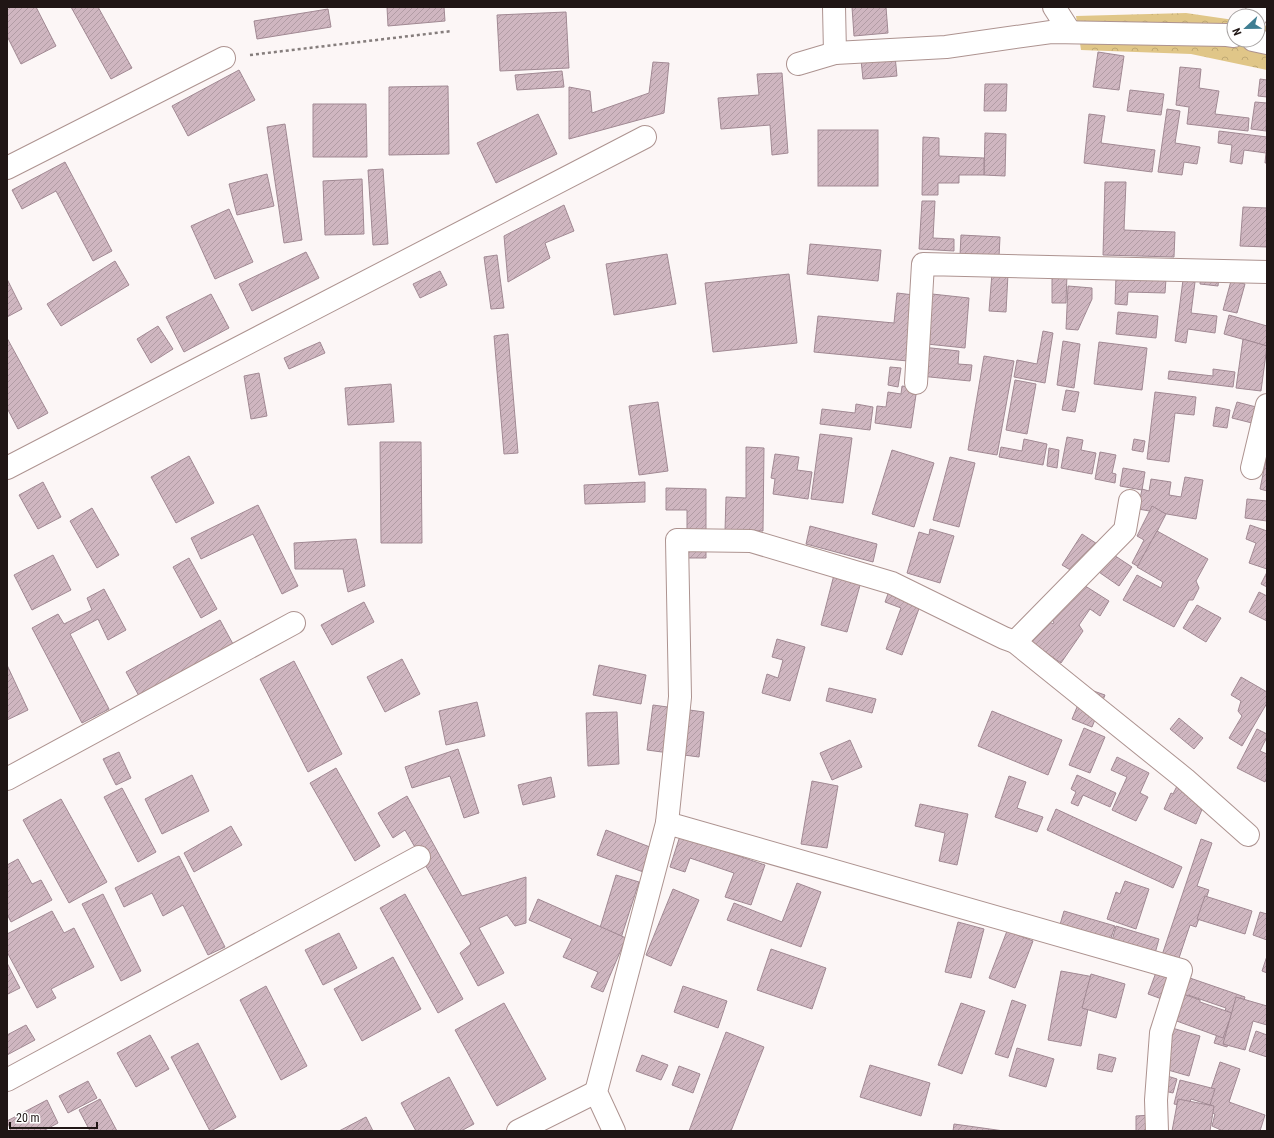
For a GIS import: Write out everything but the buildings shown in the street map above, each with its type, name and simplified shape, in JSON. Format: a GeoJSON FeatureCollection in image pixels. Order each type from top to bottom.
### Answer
{"type":"FeatureCollection","features":[{"type":"Feature","properties":{"kind":"street"},"geometry":{"type":"LineString","coordinates":[[834,7],[835,53]]}},
{"type":"Feature","properties":{"kind":"street"},"geometry":{"type":"LineString","coordinates":[[1054,7],[1070,32]]}},
{"type":"Feature","properties":{"kind":"street"},"geometry":{"type":"LineString","coordinates":[[798,64],[835,53],[946,47],[1051,32],[1226,35]]}},
{"type":"Feature","properties":{"kind":"street"},"geometry":{"type":"LineString","coordinates":[[7,168],[224,58]]}},
{"type":"Feature","properties":{"kind":"street"},"geometry":{"type":"LineString","coordinates":[[7,468],[645,137]]}},
{"type":"Feature","properties":{"kind":"street"},"geometry":{"type":"LineString","coordinates":[[916,382],[923,264],[1267,272]]}},
{"type":"Feature","properties":{"kind":"street"},"geometry":{"type":"LineString","coordinates":[[1252,468],[1267,405]]}},
{"type":"Feature","properties":{"kind":"street"},"geometry":{"type":"LineString","coordinates":[[1015,642],[1125,530],[1130,501]]}},
{"type":"Feature","properties":{"kind":"street"},"geometry":{"type":"LineString","coordinates":[[614,1131],[596,1092],[667,823],[680,697],[677,540],[751,540],[878,578],[892,583],[1015,642],[1185,779],[1248,835]]}},
{"type":"Feature","properties":{"kind":"street"},"geometry":{"type":"LineString","coordinates":[[7,779],[294,623]]}},
{"type":"Feature","properties":{"kind":"street"},"geometry":{"type":"LineString","coordinates":[[667,823],[1181,970],[1161,1033],[1156,1100],[1157,1131]]}},
{"type":"Feature","properties":{"kind":"street"},"geometry":{"type":"LineString","coordinates":[[7,1080],[419,856]]}},
{"type":"Feature","properties":{"kind":"street"},"geometry":{"type":"LineString","coordinates":[[518,1131],[596,1092]]}},
{"type":"Feature","properties":{"kind":"path"},"geometry":{"type":"LineString","coordinates":[[224,58],[452,31]]}},
{"type":"Feature","properties":{"kind":"green space"},"geometry":{"type":"Polygon","coordinates":[[[1186,13],[1226,19],[1226,48],[1266,48],[1267,26],[1267,70],[1191,54],[1081,50],[1076,16],[1186,13]]]}}]}
